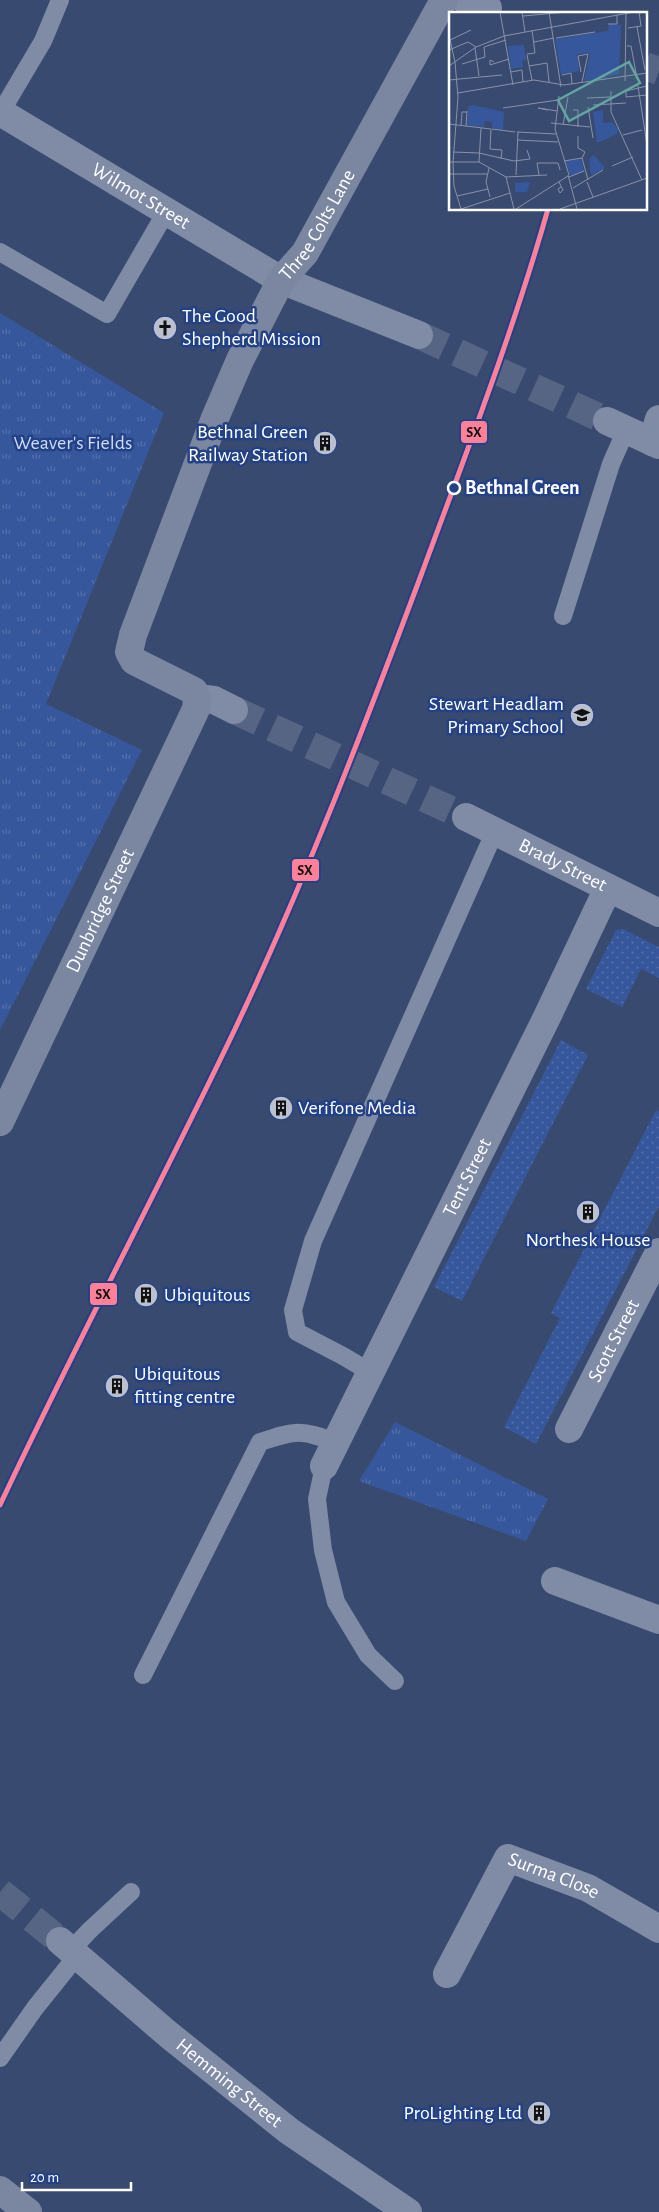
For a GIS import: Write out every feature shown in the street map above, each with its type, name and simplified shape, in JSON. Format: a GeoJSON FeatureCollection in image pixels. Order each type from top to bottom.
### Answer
{"type":"FeatureCollection","features":[{"type":"Feature","properties":{"kind":"main road","name":"Three Colts Lane"},"geometry":{"type":"LineString","coordinates":[[197,698],[194,691],[188,687],[134,661],[129,652],[133,635],[215,418],[240,360],[281,280],[305,253],[444,0]]}},
{"type":"Feature","properties":{"kind":"main road","name":"Dunbridge Street"},"geometry":{"type":"LineString","coordinates":[[0,1122],[189,727],[196,709],[197,698]]}},
{"type":"Feature","properties":{"kind":"main road"},"geometry":{"type":"LineString","coordinates":[[1,2192],[28,2212]]}},
{"type":"Feature","properties":{"kind":"street","name":"Wilmot Street"},"geometry":{"type":"LineString","coordinates":[[1,112],[281,280],[419,335]]}},
{"type":"Feature","properties":{"kind":"street"},"geometry":{"type":"LineString","coordinates":[[616,426],[657,435]]}},
{"type":"Feature","properties":{"kind":"street"},"geometry":{"type":"LineString","coordinates":[[197,698],[214,700],[234,710]]}},
{"type":"Feature","properties":{"kind":"street","name":"Brady Street"},"geometry":{"type":"LineString","coordinates":[[466,817],[659,913]]}},
{"type":"Feature","properties":{"kind":"street","name":"Tent Street"},"geometry":{"type":"LineString","coordinates":[[330,1455],[547,1017],[608,888]]}},
{"type":"Feature","properties":{"kind":"street","name":"Scott Street"},"geometry":{"type":"LineString","coordinates":[[569,1429],[659,1252]]}},
{"type":"Feature","properties":{"kind":"street"},"geometry":{"type":"LineString","coordinates":[[555,1582],[659,1620]]}},
{"type":"Feature","properties":{"kind":"street","name":"Surma Close"},"geometry":{"type":"LineString","coordinates":[[447,1974],[508,1858],[588,1888],[659,1929]]}},
{"type":"Feature","properties":{"kind":"street","name":"Hemming Street"},"geometry":{"type":"LineString","coordinates":[[69,1950],[211,2070],[289,2131],[408,2212]]}},
{"type":"Feature","properties":{"kind":"lane"},"geometry":{"type":"LineString","coordinates":[[1,112],[43,42],[60,0]]}},
{"type":"Feature","properties":{"kind":"lane"},"geometry":{"type":"LineString","coordinates":[[0,252],[106,314],[166,212]]}},
{"type":"Feature","properties":{"kind":"lane"},"geometry":{"type":"LineString","coordinates":[[563,616],[611,464],[616,426]]}},
{"type":"Feature","properties":{"kind":"lane"},"geometry":{"type":"LineString","coordinates":[[370,1372],[297,1332],[293,1310],[313,1241],[495,831]]}},
{"type":"Feature","properties":{"kind":"lane"},"geometry":{"type":"LineString","coordinates":[[143,1674],[260,1442],[293,1431],[318,1436],[330,1455],[317,1499],[323,1550],[336,1602],[368,1656],[395,1681]]}},
{"type":"Feature","properties":{"kind":"lane"},"geometry":{"type":"LineString","coordinates":[[0,2058],[35,2008],[69,1950],[131,1892]]}},
{"type":"Feature","properties":{"kind":"green space","name":"Weaver's Fields"},"geometry":{"type":"Polygon","coordinates":[[[0,313],[164,413],[46,704],[142,750],[0,1030],[0,313]]]}},
{"type":"Feature","properties":{"kind":"green space"},"geometry":{"type":"Polygon","coordinates":[[[623,929],[659,947],[659,978],[641,969],[622,1007],[586,989],[616,930],[623,929]]]}},
{"type":"Feature","properties":{"kind":"green space"},"geometry":{"type":"Polygon","coordinates":[[[561,1040],[588,1055],[462,1301],[434,1287],[561,1040]]]}},
{"type":"Feature","properties":{"kind":"green space"},"geometry":{"type":"Polygon","coordinates":[[[656,1110],[659,1112],[659,1206],[536,1444],[504,1427],[560,1318],[551,1313],[656,1110]]]}},
{"type":"Feature","properties":{"kind":"green space"},"geometry":{"type":"Polygon","coordinates":[[[395,1422],[548,1499],[526,1541],[359,1481],[395,1422]]]}},
{"type":"Feature","properties":{"kind":"tunnel"},"geometry":{"type":"LineString","coordinates":[[646,66],[659,71]]}},
{"type":"Feature","properties":{"kind":"tunnel"},"geometry":{"type":"LineString","coordinates":[[419,335],[607,421]]}},
{"type":"Feature","properties":{"kind":"tunnel"},"geometry":{"type":"LineString","coordinates":[[234,710],[466,817]]}},
{"type":"Feature","properties":{"kind":"tunnel"},"geometry":{"type":"LineString","coordinates":[[0,1892],[60,1941]]}},
{"type":"Feature","properties":{"kind":"transit line","name":"SX"},"geometry":{"type":"LineString","coordinates":[[0,1505],[235,1029],[286,916],[379,686],[473,436],[520,301],[548,210]]}},
{"type":"Feature","properties":{"kind":"place","name":"The Good Shepherd Mission"},"geometry":{"type":"Point","coordinates":[165,328]}},
{"type":"Feature","properties":{"kind":"place","name":"Bethnal Green Railway Station"},"geometry":{"type":"Point","coordinates":[325,443]}},
{"type":"Feature","properties":{"kind":"place","name":"Bethnal Green"},"geometry":{"type":"Point","coordinates":[454,488]}},
{"type":"Feature","properties":{"kind":"place","name":"Stewart Headlam Primary School"},"geometry":{"type":"Point","coordinates":[582,715]}},
{"type":"Feature","properties":{"kind":"place","name":"Verifone Media"},"geometry":{"type":"Point","coordinates":[281,1108]}},
{"type":"Feature","properties":{"kind":"place","name":"Northesk House"},"geometry":{"type":"Point","coordinates":[588,1212]}},
{"type":"Feature","properties":{"kind":"place","name":"Ubiquitous"},"geometry":{"type":"Point","coordinates":[146,1295]}},
{"type":"Feature","properties":{"kind":"place","name":"Ubiquitous fitting centre"},"geometry":{"type":"Point","coordinates":[117,1386]}},
{"type":"Feature","properties":{"kind":"place","name":"ProLighting Ltd"},"geometry":{"type":"Point","coordinates":[539,2113]}}]}
